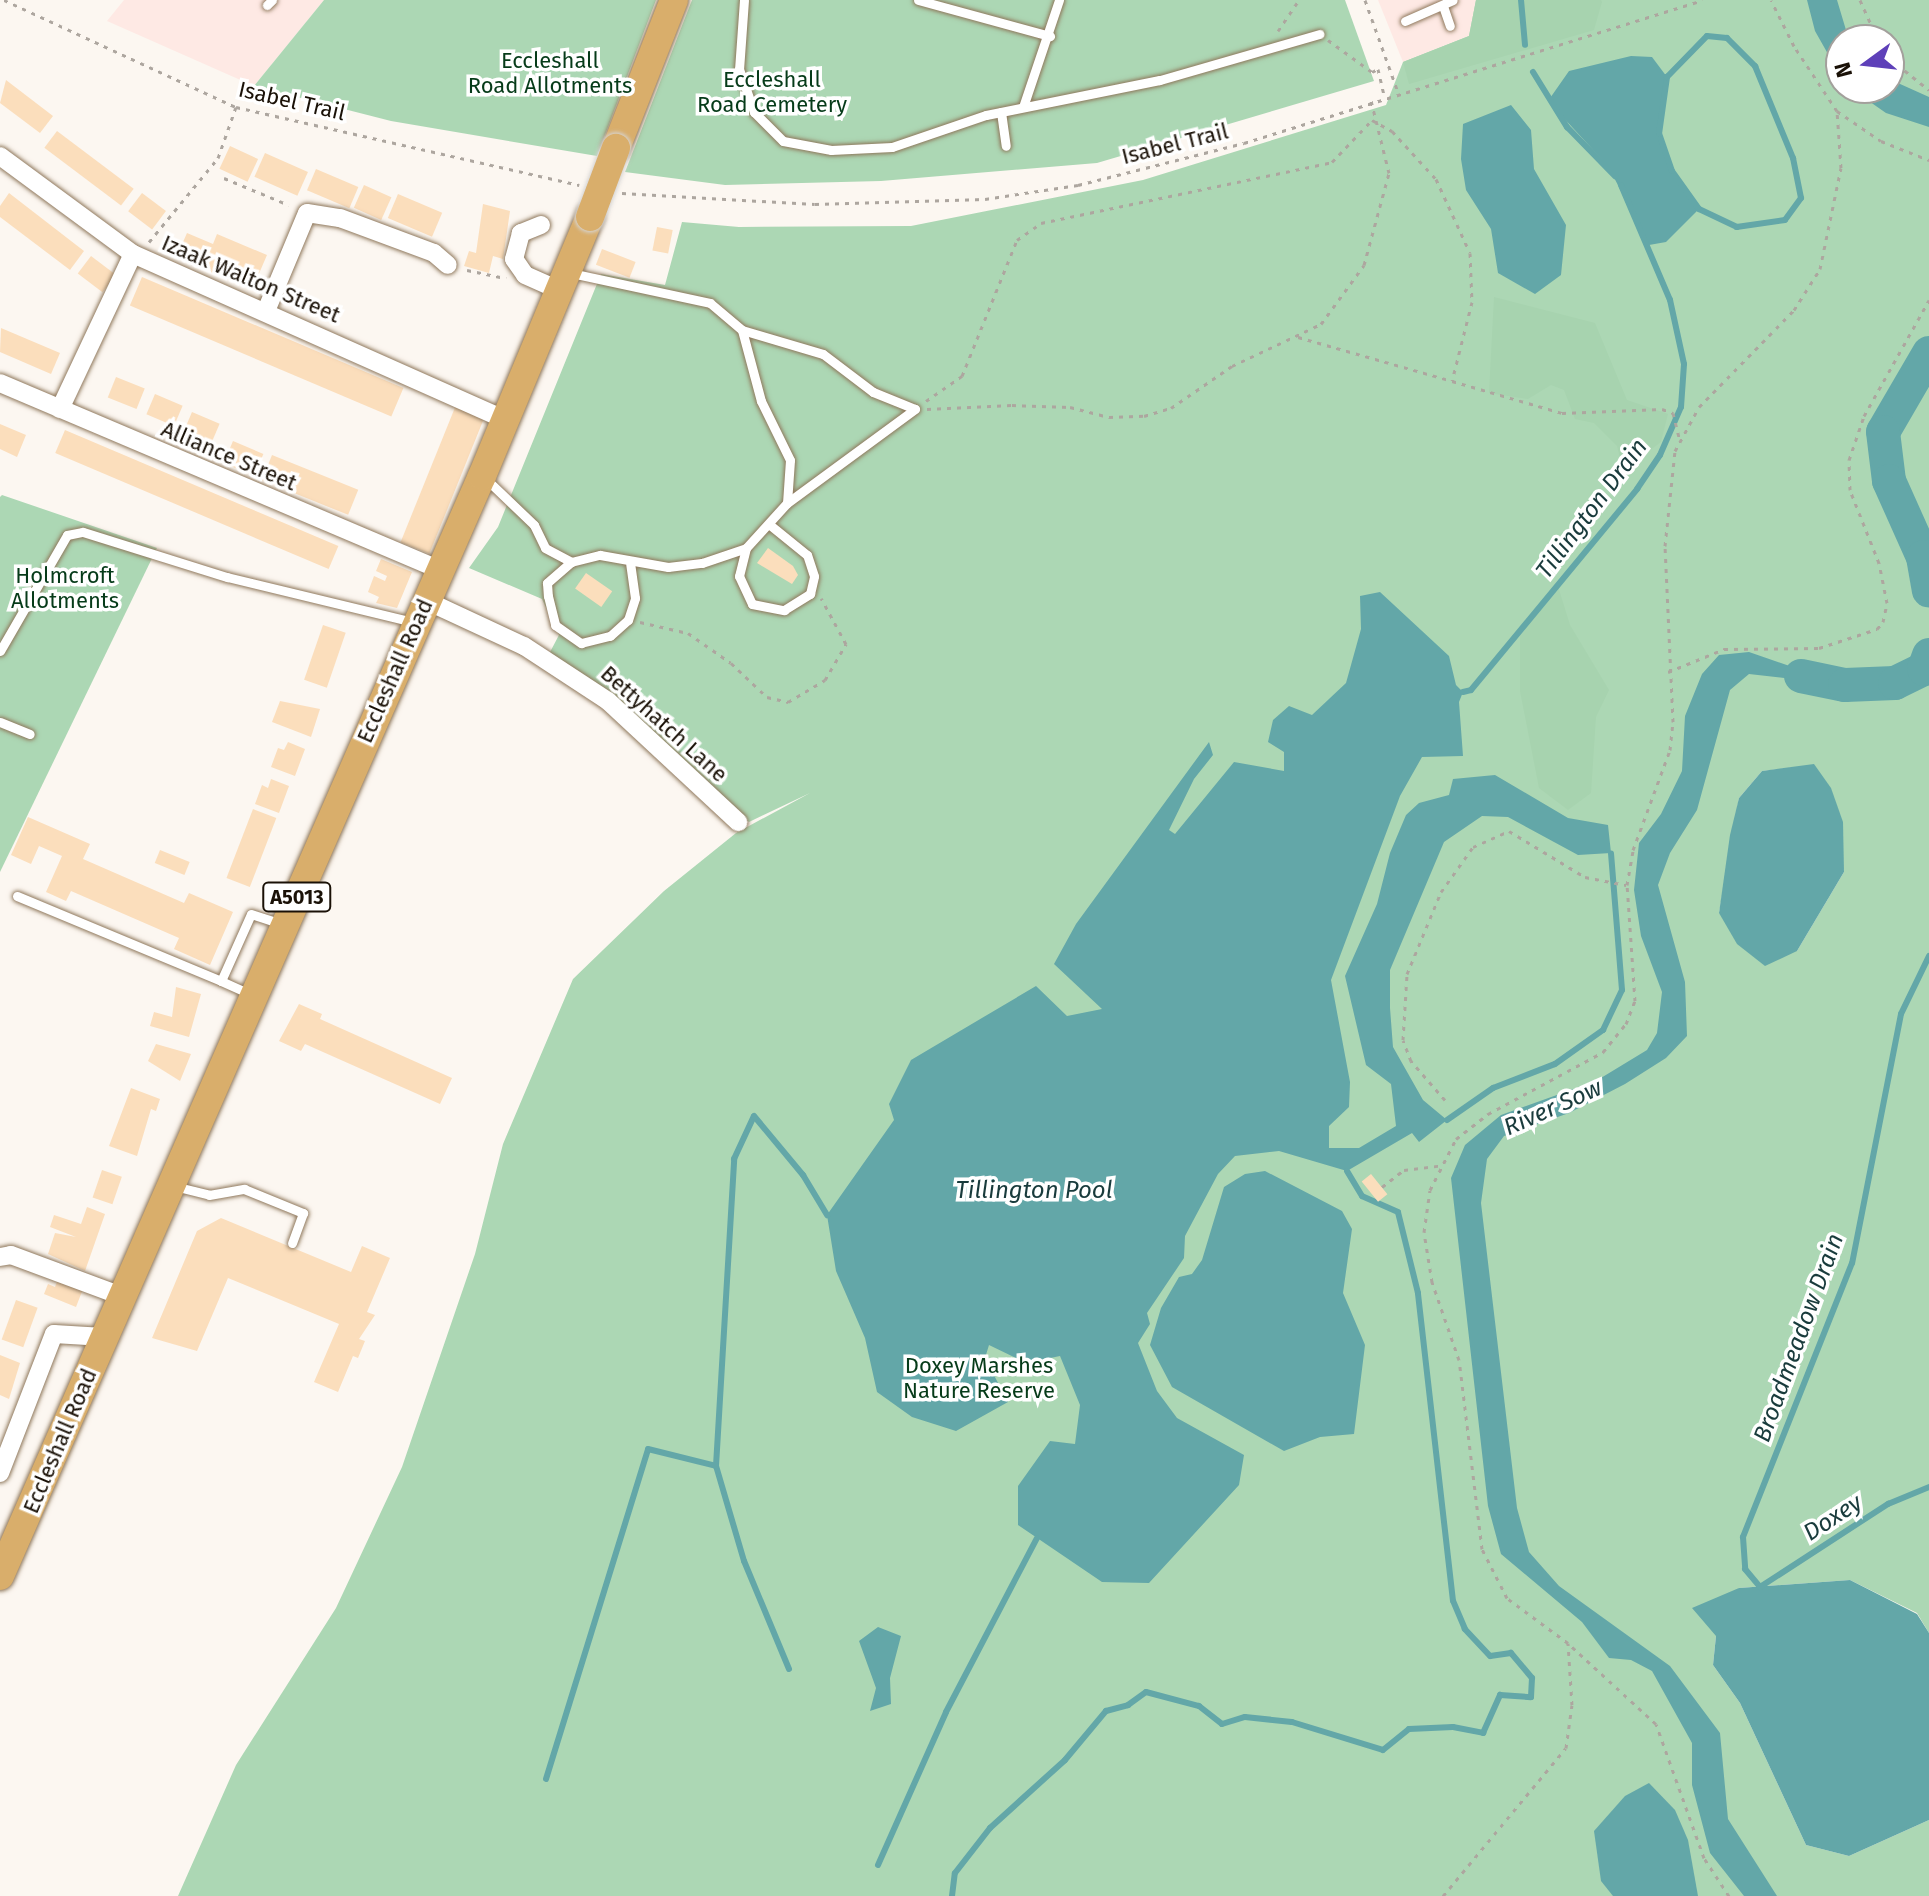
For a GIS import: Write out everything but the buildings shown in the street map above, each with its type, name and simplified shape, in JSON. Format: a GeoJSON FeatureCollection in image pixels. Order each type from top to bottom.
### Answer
{"type":"FeatureCollection","features":[{"type":"Feature","properties":{"kind":"main road","name":"Eccleshall Road"},"geometry":{"type":"LineString","coordinates":[[0,1576],[8,1541],[174,1186],[253,996],[482,476],[590,217],[674,0]]}},
{"type":"Feature","properties":{"kind":"street"},"geometry":{"type":"LineString","coordinates":[[0,156],[133,254]]}},
{"type":"Feature","properties":{"kind":"street"},"geometry":{"type":"LineString","coordinates":[[266,311],[307,213],[340,218],[434,253],[448,265]]}},
{"type":"Feature","properties":{"kind":"street"},"geometry":{"type":"LineString","coordinates":[[541,225],[521,233],[514,259],[525,275],[563,281]]}},
{"type":"Feature","properties":{"kind":"street","name":"Izaak Walton Street"},"geometry":{"type":"LineString","coordinates":[[60,409],[133,254],[505,420]]}},
{"type":"Feature","properties":{"kind":"street","name":"Alliance Street"},"geometry":{"type":"LineString","coordinates":[[0,383],[441,570]]}},
{"type":"Feature","properties":{"kind":"street","name":"Bettyhatch Lane"},"geometry":{"type":"LineString","coordinates":[[421,612],[524,646],[595,692],[738,822]]}},
{"type":"Feature","properties":{"kind":"street"},"geometry":{"type":"LineString","coordinates":[[0,1257],[11,1255],[121,1296]]}},
{"type":"Feature","properties":{"kind":"street","name":"Eccleshall Road"},"geometry":{"type":"LineString","coordinates":[[0,1473],[54,1334],[104,1337]]}},
{"type":"Feature","properties":{"kind":"lane"},"geometry":{"type":"LineString","coordinates":[[744,0],[739,69],[754,112],[783,141],[831,150],[892,147],[1001,112],[1160,80],[1319,34]]}},
{"type":"Feature","properties":{"kind":"lane"},"geometry":{"type":"LineString","coordinates":[[918,0],[1050,36]]}},
{"type":"Feature","properties":{"kind":"lane"},"geometry":{"type":"LineString","coordinates":[[1023,107],[1050,36],[1059,0]]}},
{"type":"Feature","properties":{"kind":"lane"},"geometry":{"type":"LineString","coordinates":[[1405,21],[1453,0]]}},
{"type":"Feature","properties":{"kind":"lane"},"geometry":{"type":"LineString","coordinates":[[1443,6],[1450,26]]}},
{"type":"Feature","properties":{"kind":"lane"},"geometry":{"type":"LineString","coordinates":[[1001,112],[1006,146]]}},
{"type":"Feature","properties":{"kind":"lane"},"geometry":{"type":"LineString","coordinates":[[563,281],[710,303],[742,330],[823,354],[873,392],[915,409]]}},
{"type":"Feature","properties":{"kind":"lane"},"geometry":{"type":"LineString","coordinates":[[742,330],[761,401],[790,460],[787,503]]}},
{"type":"Feature","properties":{"kind":"lane"},"geometry":{"type":"LineString","coordinates":[[630,564],[635,598],[628,620],[610,636],[581,643],[555,625],[547,583],[571,562],[600,555],[630,564],[684,567],[746,548],[787,503],[915,409]]}},
{"type":"Feature","properties":{"kind":"lane"},"geometry":{"type":"LineString","coordinates":[[482,476],[534,525],[545,548],[571,562]]}},
{"type":"Feature","properties":{"kind":"lane"},"geometry":{"type":"LineString","coordinates":[[746,548],[739,576],[752,604],[784,610],[810,594],[814,576],[807,555],[770,525]]}},
{"type":"Feature","properties":{"kind":"lane"},"geometry":{"type":"LineString","coordinates":[[0,651],[67,535],[83,532],[257,585],[421,612]]}},
{"type":"Feature","properties":{"kind":"lane"},"geometry":{"type":"LineString","coordinates":[[0,722],[30,734]]}},
{"type":"Feature","properties":{"kind":"lane"},"geometry":{"type":"LineString","coordinates":[[17,896],[253,996]]}},
{"type":"Feature","properties":{"kind":"lane"},"geometry":{"type":"LineString","coordinates":[[221,981],[251,914],[285,926]]}},
{"type":"Feature","properties":{"kind":"lane"},"geometry":{"type":"LineString","coordinates":[[174,1186],[209,1195],[244,1189],[303,1213],[292,1243]]}},
{"type":"Feature","properties":{"kind":"path","name":"Isabel Trail"},"geometry":{"type":"LineString","coordinates":[[4,0],[236,107],[542,177]]}},
{"type":"Feature","properties":{"kind":"path"},"geometry":{"type":"LineString","coordinates":[[1267,47],[1299,0]]}},
{"type":"Feature","properties":{"kind":"path"},"geometry":{"type":"LineString","coordinates":[[1365,0],[1398,92]]}},
{"type":"Feature","properties":{"kind":"path","name":"Isabel Trail"},"geometry":{"type":"LineString","coordinates":[[635,196],[815,204],[985,199],[1078,185],[1244,143],[1371,100],[1702,0]]}},
{"type":"Feature","properties":{"kind":"path"},"geometry":{"type":"LineString","coordinates":[[1771,0],[1794,46],[1837,111],[1881,141],[1929,160]]}},
{"type":"Feature","properties":{"kind":"path"},"geometry":{"type":"LineString","coordinates":[[1860,0],[1871,24]]}},
{"type":"Feature","properties":{"kind":"path"},"geometry":{"type":"LineString","coordinates":[[1319,34],[1372,72],[1378,69],[1384,96]]}},
{"type":"Feature","properties":{"kind":"path"},"geometry":{"type":"LineString","coordinates":[[1905,71],[1929,90]]}},
{"type":"Feature","properties":{"kind":"path"},"geometry":{"type":"LineString","coordinates":[[915,409],[1012,405],[1070,407],[1109,417],[1144,416],[1171,408],[1232,366],[1321,324],[1364,265],[1389,173],[1372,120],[1371,100]]}},
{"type":"Feature","properties":{"kind":"path"},"geometry":{"type":"LineString","coordinates":[[133,254],[146,245],[218,158],[236,107]]}},
{"type":"Feature","properties":{"kind":"path"},"geometry":{"type":"LineString","coordinates":[[1679,437],[1737,364],[1794,310],[1820,269],[1841,168],[1837,111]]}},
{"type":"Feature","properties":{"kind":"path"},"geometry":{"type":"LineString","coordinates":[[1372,120],[1392,131],[1436,179],[1470,253],[1472,302],[1452,381]]}},
{"type":"Feature","properties":{"kind":"path"},"geometry":{"type":"LineString","coordinates":[[915,409],[962,376],[1017,240],[1041,223],[1332,162],[1372,120]]}},
{"type":"Feature","properties":{"kind":"path"},"geometry":{"type":"LineString","coordinates":[[224,178],[307,213]]}},
{"type":"Feature","properties":{"kind":"path"},"geometry":{"type":"LineString","coordinates":[[448,265],[496,279],[525,275]]}},
{"type":"Feature","properties":{"kind":"path"},"geometry":{"type":"LineString","coordinates":[[1668,672],[1724,649],[1819,648],[1877,629],[1883,622],[1887,603],[1879,563],[1850,490],[1849,460],[1864,416],[1929,300]]}},
{"type":"Feature","properties":{"kind":"path"},"geometry":{"type":"LineString","coordinates":[[1298,337],[1562,413],[1662,409],[1673,413],[1679,437],[1665,546],[1670,750],[1633,850],[1627,885],[1635,1001],[1626,1024],[1603,1052],[1488,1114],[1456,1139],[1430,1190],[1424,1232],[1432,1282],[1459,1360],[1482,1549],[1507,1598],[1568,1643],[1656,1724],[1704,1858],[1729,1896]]}},
{"type":"Feature","properties":{"kind":"path"},"geometry":{"type":"LineString","coordinates":[[628,620],[688,633],[731,663],[767,697],[788,702],[825,680],[846,644],[824,601],[810,594]]}},
{"type":"Feature","properties":{"kind":"path"},"geometry":{"type":"LineString","coordinates":[[1445,1100],[1411,1061],[1403,1040],[1407,974],[1455,869],[1473,847],[1509,831],[1602,884],[1627,885]]}},
{"type":"Feature","properties":{"kind":"path"},"geometry":{"type":"LineString","coordinates":[[1382,1187],[1404,1170],[1442,1165]]}},
{"type":"Feature","properties":{"kind":"path"},"geometry":{"type":"LineString","coordinates":[[1443,1896],[1566,1748],[1572,1705],[1568,1643]]}},
{"type":"Feature","properties":{"kind":"shaded area"},"geometry":{"type":"Polygon","coordinates":[[[124,0],[324,0],[254,86],[107,21],[124,0]]]}},
{"type":"Feature","properties":{"kind":"shaded area"},"geometry":{"type":"Polygon","coordinates":[[[1378,0],[1476,0],[1476,3],[1469,36],[1403,62],[1378,0]]]}},
{"type":"Feature","properties":{"kind":"green space","name":"Eccleshall Road Allotments"},"geometry":{"type":"Polygon","coordinates":[[[324,0],[656,0],[597,156],[391,121],[254,86],[324,0]]]}},
{"type":"Feature","properties":{"kind":"green space","name":"Eccleshall Road Cemetery"},"geometry":{"type":"Polygon","coordinates":[[[692,0],[1345,0],[1374,81],[1097,163],[881,181],[725,185],[625,172],[692,0]]]}},
{"type":"Feature","properties":{"kind":"green space","name":"Doxey Marshes Nature Reserve"},"geometry":{"type":"Polygon","coordinates":[[[1476,0],[1929,0],[1929,1633],[1917,1613],[1850,1580],[1739,1588],[1716,1636],[1713,1665],[1740,1703],[1806,1845],[1849,1856],[1929,1820],[1929,1896],[178,1896],[236,1765],[336,1608],[402,1467],[475,1254],[503,1144],[573,979],[664,891],[736,833],[810,793],[749,822],[616,703],[549,654],[559,635],[542,599],[469,568],[498,527],[601,274],[665,285],[682,222],[739,227],[911,226],[1143,180],[1386,105],[1403,62],[1469,36],[1476,0]],[[1814,765],[1762,771],[1739,798],[1719,913],[1797,951],[1844,872],[1814,765]]]}},
{"type":"Feature","properties":{"kind":"green space"},"geometry":{"type":"Polygon","coordinates":[[[1476,0],[1602,2],[1594,30],[1409,84],[1403,62],[1469,36],[1476,0]]]}},
{"type":"Feature","properties":{"kind":"green space"},"geometry":{"type":"Polygon","coordinates":[[[1494,297],[1595,323],[1627,400],[1668,414],[1661,442],[1633,463],[1620,458],[1617,446],[1594,423],[1575,419],[1564,390],[1551,385],[1528,399],[1489,393],[1494,297]]]}},
{"type":"Feature","properties":{"kind":"green space","name":"Holmcroft Allotments"},"geometry":{"type":"Polygon","coordinates":[[[2,495],[157,548],[0,872],[0,497],[2,495]]]}},
{"type":"Feature","properties":{"kind":"green space"},"geometry":{"type":"Polygon","coordinates":[[[1557,583],[1570,625],[1609,690],[1596,717],[1591,793],[1568,810],[1539,788],[1520,691],[1520,630],[1557,583]]]}},
{"type":"Feature","properties":{"kind":"water"},"geometry":{"type":"Polygon","coordinates":[[[1807,0],[1837,0],[1844,24],[1825,24],[1825,49],[1815,31],[1807,0]]]}},
{"type":"Feature","properties":{"kind":"water"},"geometry":{"type":"Polygon","coordinates":[[[1631,56],[1652,57],[1667,77],[1659,134],[1672,171],[1699,209],[1666,242],[1649,245],[1608,166],[1548,101],[1569,71],[1631,56]]]}},
{"type":"Feature","properties":{"kind":"water"},"geometry":{"type":"Polygon","coordinates":[[[1905,86],[1929,97],[1929,127],[1886,113],[1873,104],[1905,104],[1905,86]]]}},
{"type":"Feature","properties":{"kind":"water"},"geometry":{"type":"Polygon","coordinates":[[[1511,105],[1531,130],[1534,169],[1566,225],[1561,275],[1535,294],[1498,273],[1491,229],[1466,190],[1461,159],[1463,124],[1511,105]]]}},
{"type":"Feature","properties":{"kind":"water","name":"Tillington Pool"},"geometry":{"type":"Polygon","coordinates":[[[1380,592],[1449,656],[1456,685],[1463,692],[1459,702],[1463,756],[1422,757],[1400,796],[1331,980],[1350,1082],[1349,1107],[1329,1126],[1329,1148],[1359,1148],[1396,1126],[1391,1084],[1366,1065],[1345,976],[1377,904],[1390,853],[1406,815],[1419,803],[1449,795],[1453,779],[1495,775],[1568,818],[1608,825],[1611,853],[1578,855],[1508,817],[1482,816],[1444,842],[1390,970],[1390,1008],[1393,1047],[1423,1100],[1447,1120],[1419,1142],[1412,1133],[1347,1171],[1279,1151],[1235,1156],[1218,1174],[1185,1236],[1184,1258],[1147,1313],[1150,1324],[1138,1343],[1157,1391],[1177,1418],[1244,1455],[1239,1485],[1149,1583],[1102,1582],[1018,1525],[1018,1486],[1050,1441],[1075,1444],[1080,1405],[1060,1356],[1026,1363],[989,1345],[985,1358],[1008,1402],[956,1431],[912,1417],[877,1392],[865,1338],[836,1271],[827,1215],[894,1120],[889,1104],[911,1060],[1036,986],[1067,1016],[1102,1009],[1054,964],[1076,924],[1209,742],[1213,755],[1194,779],[1169,830],[1175,834],[1234,762],[1284,771],[1284,752],[1268,742],[1273,720],[1289,706],[1312,715],[1346,683],[1361,629],[1360,596],[1380,592]]]}},
{"type":"Feature","properties":{"kind":"water"},"geometry":{"type":"Polygon","coordinates":[[[1749,652],[1845,685],[1749,674],[1730,690],[1697,810],[1670,853],[1658,885],[1685,982],[1687,1036],[1666,1058],[1625,1084],[1569,1113],[1504,1136],[1487,1159],[1481,1203],[1517,1508],[1529,1552],[1559,1586],[1670,1666],[1720,1733],[1728,1819],[1777,1896],[1744,1896],[1710,1853],[1692,1785],[1692,1743],[1652,1671],[1631,1660],[1609,1658],[1582,1622],[1501,1554],[1488,1506],[1451,1178],[1465,1145],[1501,1115],[1596,1081],[1647,1050],[1657,1033],[1662,992],[1641,936],[1634,890],[1639,843],[1661,814],[1682,771],[1685,716],[1702,674],[1719,655],[1749,652]]]}},
{"type":"Feature","properties":{"kind":"water"},"geometry":{"type":"Polygon","coordinates":[[[1814,764],[1831,788],[1843,822],[1844,872],[1797,951],[1765,966],[1737,944],[1719,913],[1730,835],[1739,798],[1762,771],[1814,764]]]}},
{"type":"Feature","properties":{"kind":"water"},"geometry":{"type":"Polygon","coordinates":[[[1265,1171],[1342,1211],[1352,1229],[1343,1293],[1365,1345],[1354,1434],[1320,1437],[1284,1451],[1172,1387],[1150,1345],[1161,1308],[1179,1277],[1192,1274],[1202,1260],[1224,1187],[1245,1174],[1265,1171]]]}},
{"type":"Feature","properties":{"kind":"water"},"geometry":{"type":"Polygon","coordinates":[[[1850,1580],[1917,1614],[1929,1633],[1929,1820],[1849,1856],[1806,1845],[1740,1703],[1713,1665],[1716,1636],[1692,1608],[1739,1588],[1850,1580]]]}},
{"type":"Feature","properties":{"kind":"water"},"geometry":{"type":"Polygon","coordinates":[[[878,1627],[901,1636],[890,1678],[891,1704],[870,1711],[876,1688],[859,1641],[878,1627]]]}},
{"type":"Feature","properties":{"kind":"water"},"geometry":{"type":"Polygon","coordinates":[[[1649,1783],[1675,1810],[1688,1840],[1698,1896],[1613,1896],[1601,1881],[1594,1831],[1625,1796],[1649,1783]]]}},
{"type":"Feature","properties":{"kind":"waterway","name":"Tillington Drain"},"geometry":{"type":"LineString","coordinates":[[1521,0],[1525,45]]}},
{"type":"Feature","properties":{"kind":"waterway"},"geometry":{"type":"LineString","coordinates":[[1707,36],[1727,38],[1755,66],[1793,158],[1801,198],[1785,220],[1737,227],[1699,209],[1672,171],[1659,134],[1667,77],[1707,36]]}},
{"type":"Feature","properties":{"kind":"waterway","name":"Tillington Drain"},"geometry":{"type":"LineString","coordinates":[[1533,72],[1567,127],[1615,176]]}},
{"type":"Feature","properties":{"kind":"waterway","name":"Tillington Drain"},"geometry":{"type":"LineString","coordinates":[[1463,692],[1471,690],[1637,489],[1660,455],[1681,407],[1684,364],[1670,300],[1621,185]]}},
{"type":"Feature","properties":{"kind":"waterway","name":"River Sow"},"geometry":{"type":"LineString","coordinates":[[1929,353],[1883,432],[1889,481],[1923,557],[1929,590]]}},
{"type":"Feature","properties":{"kind":"waterway","name":"River Sow"},"geometry":{"type":"LineString","coordinates":[[1801,676],[1845,685],[1895,683],[1924,669],[1929,655]]}},
{"type":"Feature","properties":{"kind":"waterway"},"geometry":{"type":"LineString","coordinates":[[1447,1120],[1493,1088],[1555,1064],[1603,1030],[1622,990],[1611,853]]}},
{"type":"Feature","properties":{"kind":"waterway","name":"Broadmeadow Drain"},"geometry":{"type":"LineString","coordinates":[[1929,956],[1901,1014],[1852,1263],[1743,1537],[1745,1569],[1760,1587],[1888,1504],[1929,1487]]}},
{"type":"Feature","properties":{"kind":"waterway"},"geometry":{"type":"LineString","coordinates":[[789,1669],[744,1561],[716,1466],[734,1159],[754,1116],[803,1175],[827,1215]]}},
{"type":"Feature","properties":{"kind":"waterway"},"geometry":{"type":"LineString","coordinates":[[952,1896],[955,1873],[990,1828],[1065,1760],[1106,1711],[1128,1705],[1146,1692],[1199,1706],[1222,1724],[1245,1717],[1292,1722],[1383,1750],[1409,1729],[1453,1727],[1483,1733],[1500,1695],[1531,1697],[1532,1678],[1511,1653],[1490,1656],[1465,1629],[1453,1601],[1418,1293],[1398,1212],[1362,1196],[1347,1171]]}},
{"type":"Feature","properties":{"kind":"waterway"},"geometry":{"type":"LineString","coordinates":[[546,1779],[648,1449],[716,1466]]}},
{"type":"Feature","properties":{"kind":"waterway"},"geometry":{"type":"LineString","coordinates":[[878,1865],[946,1712],[1037,1538]]}},
{"type":"Feature","properties":{"kind":"water label","name":"Doxey"},"geometry":{"type":"Point","coordinates":[1833,1518]}}]}
